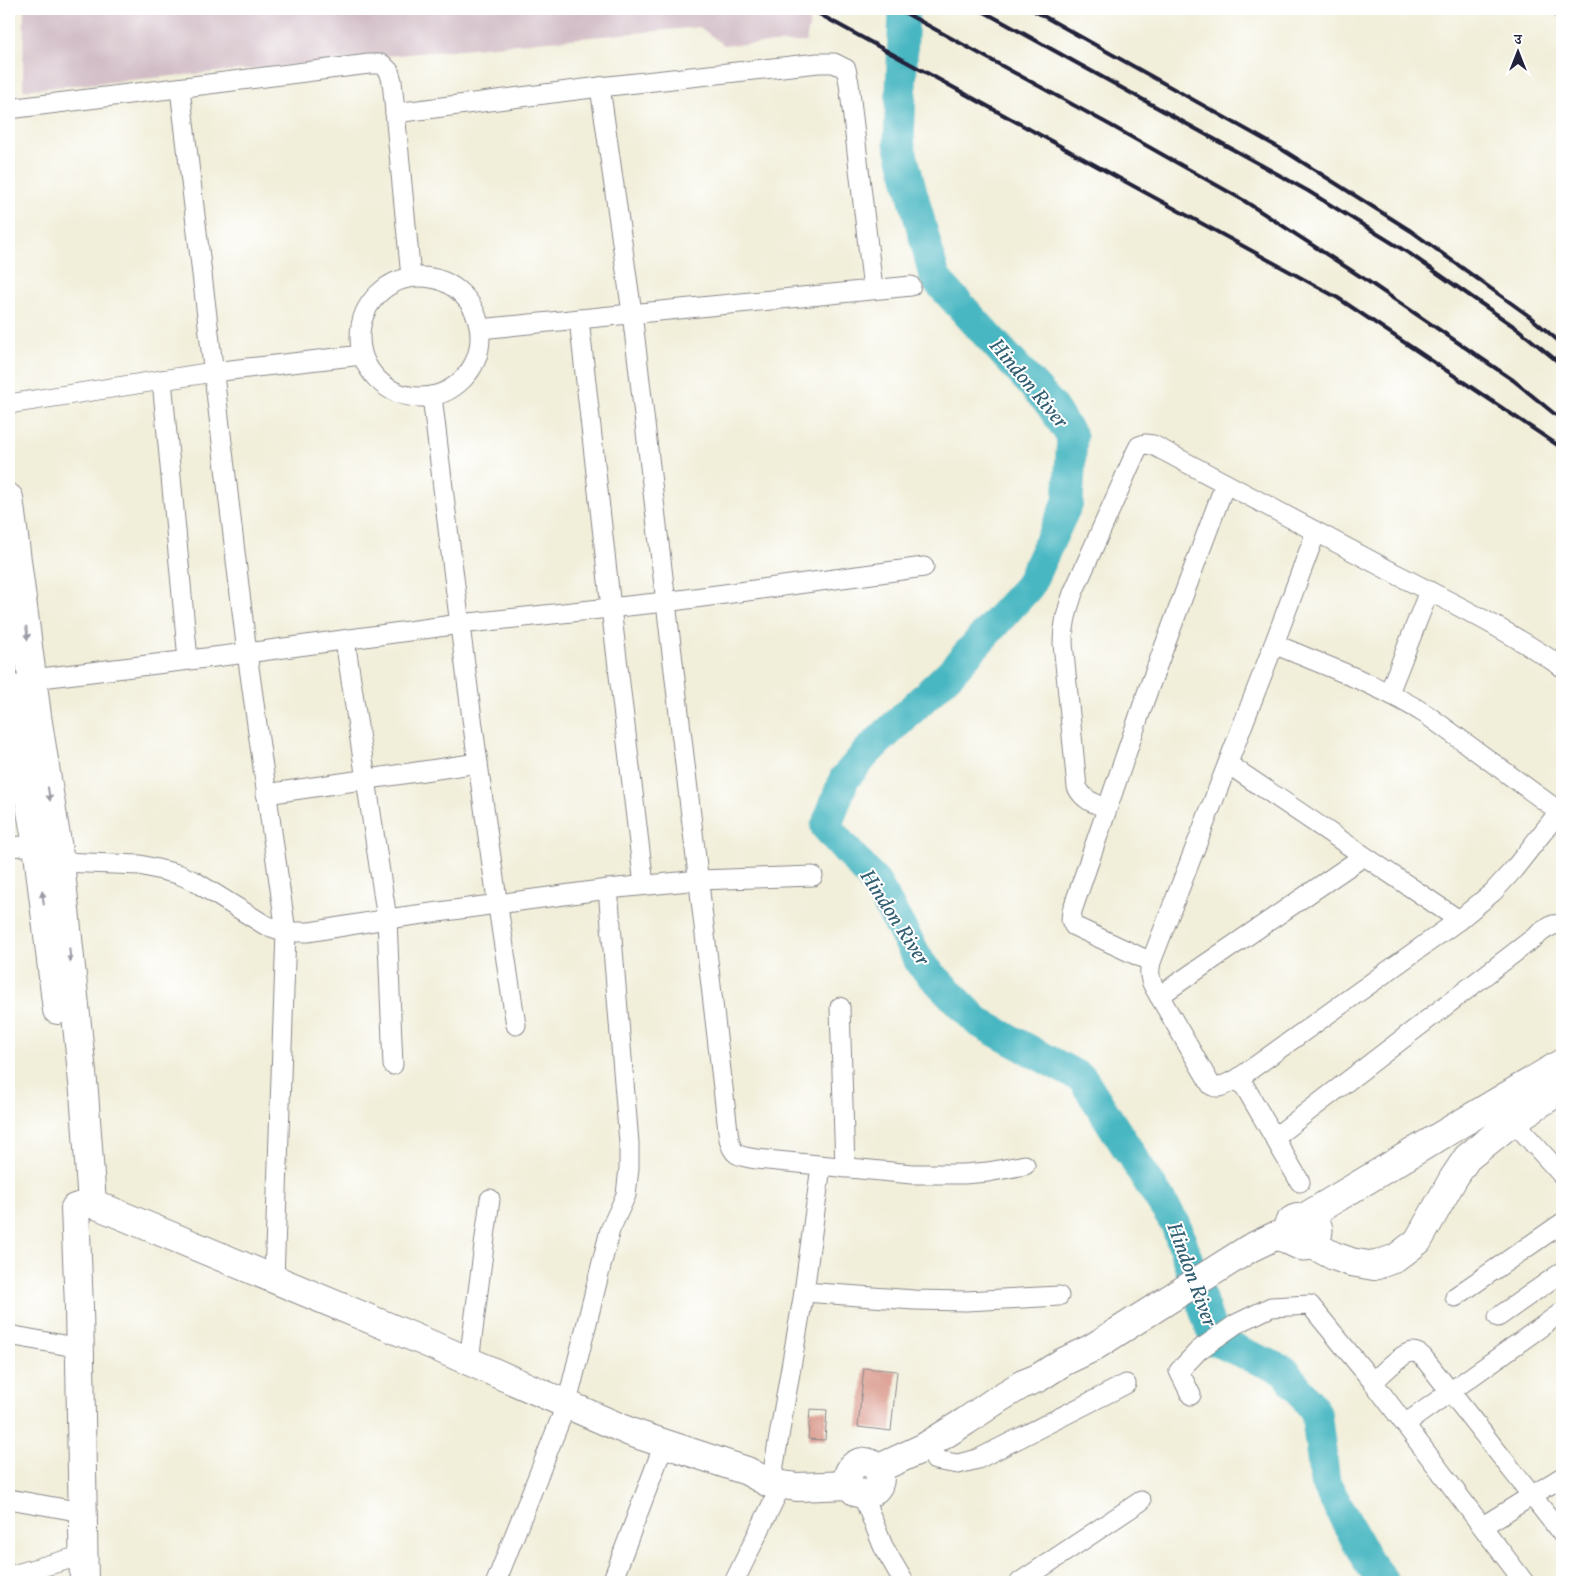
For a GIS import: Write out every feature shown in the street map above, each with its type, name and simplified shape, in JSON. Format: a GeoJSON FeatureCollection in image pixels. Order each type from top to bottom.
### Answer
{"type":"FeatureCollection","features":[{"type":"Feature","properties":{"kind":"main road"},"geometry":{"type":"LineString","coordinates":[[9,498],[21,683],[60,862],[84,1092],[84,1206],[80,1348],[84,1582]]}},
{"type":"Feature","properties":{"kind":"main road"},"geometry":{"type":"LineString","coordinates":[[21,683],[12,719],[37,846],[67,1095],[84,1206],[102,1582]]}},
{"type":"Feature","properties":{"kind":"main road"},"geometry":{"type":"LineString","coordinates":[[1562,1063],[1305,1217],[1294,1219],[1287,1229],[1287,1235],[1351,1262],[1374,1266],[1396,1258],[1418,1241],[1467,1158],[1513,1121],[1562,1089]]}},
{"type":"Feature","properties":{"kind":"main road"},"geometry":{"type":"LineString","coordinates":[[84,1206],[274,1279],[470,1361],[630,1432],[797,1487],[864,1481],[923,1467],[1013,1404],[1038,1378]]}},
{"type":"Feature","properties":{"kind":"main road"},"geometry":{"type":"LineString","coordinates":[[864,1481],[924,1448],[1023,1384],[1038,1378],[1063,1362],[1092,1348],[1250,1248],[1275,1236],[1300,1242]]}},
{"type":"Feature","properties":{"kind":"street"},"geometry":{"type":"LineString","coordinates":[[396,113],[600,87],[818,63],[834,63],[846,69],[849,83],[872,289]]}},
{"type":"Feature","properties":{"kind":"street"},"geometry":{"type":"LineString","coordinates":[[9,110],[369,64],[382,64],[389,71],[392,81],[411,277]]}},
{"type":"Feature","properties":{"kind":"street"},"geometry":{"type":"LineString","coordinates":[[600,87],[632,313],[731,1150],[738,1156],[756,1160],[912,1174],[964,1174],[988,1172],[1025,1165]]}},
{"type":"Feature","properties":{"kind":"street"},"geometry":{"type":"LineString","coordinates":[[180,88],[247,653],[286,932],[274,1279]]}},
{"type":"Feature","properties":{"kind":"street"},"geometry":{"type":"LineString","coordinates":[[411,277],[430,278],[448,284],[464,295],[474,311],[480,329],[480,346],[474,364],[464,378],[450,389],[432,396],[416,397],[390,389],[382,384],[370,371],[362,355],[359,334],[364,314],[375,296],[392,284],[411,277]]}},
{"type":"Feature","properties":{"kind":"street"},"geometry":{"type":"LineString","coordinates":[[480,329],[911,286]]}},
{"type":"Feature","properties":{"kind":"street"},"geometry":{"type":"LineString","coordinates":[[579,319],[644,885]]}},
{"type":"Feature","properties":{"kind":"street"},"geometry":{"type":"LineString","coordinates":[[9,404],[213,372],[362,355]]}},
{"type":"Feature","properties":{"kind":"street"},"geometry":{"type":"LineString","coordinates":[[162,380],[188,660]]}},
{"type":"Feature","properties":{"kind":"street"},"geometry":{"type":"LineString","coordinates":[[432,396],[478,763],[516,1025]]}},
{"type":"Feature","properties":{"kind":"street"},"geometry":{"type":"LineString","coordinates":[[1108,808],[1081,796],[1077,787],[1062,643],[1063,624],[1067,609],[1139,446],[1153,445],[1508,632],[1562,667]]}},
{"type":"Feature","properties":{"kind":"street"},"geometry":{"type":"LineString","coordinates":[[1151,962],[1074,926],[1071,920],[1072,911],[1148,693],[1226,484]]}},
{"type":"Feature","properties":{"kind":"street"},"geometry":{"type":"LineString","coordinates":[[1274,644],[1389,693],[1427,715],[1561,810],[1493,892],[1459,920],[1236,1080],[1215,1088],[1211,1085],[1159,996],[1150,980],[1149,971],[1316,532]]}},
{"type":"Feature","properties":{"kind":"street"},"geometry":{"type":"LineString","coordinates":[[21,683],[460,624],[665,602],[924,567]]}},
{"type":"Feature","properties":{"kind":"street"},"geometry":{"type":"LineString","coordinates":[[1389,693],[1429,591]]}},
{"type":"Feature","properties":{"kind":"street"},"geometry":{"type":"LineString","coordinates":[[345,640],[387,919],[393,1065]]}},
{"type":"Feature","properties":{"kind":"street"},"geometry":{"type":"LineString","coordinates":[[266,794],[478,763]]}},
{"type":"Feature","properties":{"kind":"street"},"geometry":{"type":"LineString","coordinates":[[1228,764],[1459,920]]}},
{"type":"Feature","properties":{"kind":"street"},"geometry":{"type":"LineString","coordinates":[[9,847],[37,846]]}},
{"type":"Feature","properties":{"kind":"street"},"geometry":{"type":"LineString","coordinates":[[1159,996],[1364,856]]}},
{"type":"Feature","properties":{"kind":"street"},"geometry":{"type":"LineString","coordinates":[[60,862],[140,865],[178,874],[194,880],[265,925],[286,932],[308,932],[608,888],[699,880],[814,876]]}},
{"type":"Feature","properties":{"kind":"street"},"geometry":{"type":"LineString","coordinates":[[496,1582],[567,1403],[610,1230],[626,1194],[629,1143],[608,888]]}},
{"type":"Feature","properties":{"kind":"street"},"geometry":{"type":"LineString","coordinates":[[1275,1137],[1544,930],[1552,925],[1562,924]]}},
{"type":"Feature","properties":{"kind":"street"},"geometry":{"type":"LineString","coordinates":[[840,1007],[845,1168]]}},
{"type":"Feature","properties":{"kind":"street"},"geometry":{"type":"LineString","coordinates":[[1236,1080],[1245,1087],[1300,1182]]}},
{"type":"Feature","properties":{"kind":"street"},"geometry":{"type":"LineString","coordinates":[[1513,1121],[1562,1175]]}},
{"type":"Feature","properties":{"kind":"street"},"geometry":{"type":"LineString","coordinates":[[734,1582],[767,1476],[804,1292],[821,1166]]}},
{"type":"Feature","properties":{"kind":"street"},"geometry":{"type":"LineString","coordinates":[[470,1361],[490,1198]]}},
{"type":"Feature","properties":{"kind":"street"},"geometry":{"type":"LineString","coordinates":[[1456,1298],[1562,1223]]}},
{"type":"Feature","properties":{"kind":"street"},"geometry":{"type":"LineString","coordinates":[[1498,1317],[1562,1272]]}},
{"type":"Feature","properties":{"kind":"street"},"geometry":{"type":"LineString","coordinates":[[804,1292],[966,1302],[1059,1296]]}},
{"type":"Feature","properties":{"kind":"street"},"geometry":{"type":"LineString","coordinates":[[1191,1395],[1179,1371],[1199,1350],[1236,1324],[1271,1308],[1310,1305],[1373,1382],[1524,1582]]}},
{"type":"Feature","properties":{"kind":"street"},"geometry":{"type":"LineString","coordinates":[[1405,1424],[1562,1312]]}},
{"type":"Feature","properties":{"kind":"street"},"geometry":{"type":"LineString","coordinates":[[9,1335],[80,1348]]}},
{"type":"Feature","properties":{"kind":"street"},"geometry":{"type":"LineString","coordinates":[[1373,1382],[1405,1354],[1412,1352],[1418,1353],[1423,1357],[1562,1534]]}},
{"type":"Feature","properties":{"kind":"street"},"geometry":{"type":"LineString","coordinates":[[935,1460],[958,1464],[978,1459],[1126,1384]]}},
{"type":"Feature","properties":{"kind":"street"},"geometry":{"type":"LineString","coordinates":[[612,1582],[664,1444]]}},
{"type":"Feature","properties":{"kind":"street"},"geometry":{"type":"LineString","coordinates":[[1483,1526],[1562,1476]]}},
{"type":"Feature","properties":{"kind":"street"},"geometry":{"type":"LineString","coordinates":[[864,1481],[876,1530],[904,1582]]}},
{"type":"Feature","properties":{"kind":"street"},"geometry":{"type":"LineString","coordinates":[[9,1499],[82,1512]]}},
{"type":"Feature","properties":{"kind":"street"},"geometry":{"type":"LineString","coordinates":[[1020,1582],[1141,1500]]}},
{"type":"Feature","properties":{"kind":"street"},"geometry":{"type":"LineString","coordinates":[[9,1576],[84,1555]]}},
{"type":"Feature","properties":{"kind":"shaded area"},"geometry":{"type":"Polygon","coordinates":[[[24,9],[812,9],[806,42],[724,45],[699,27],[23,90],[24,9]]]}},
{"type":"Feature","properties":{"kind":"building"},"geometry":{"type":"Polygon","coordinates":[[[864,1368],[897,1371],[891,1431],[858,1427],[864,1368]]]}},
{"type":"Feature","properties":{"kind":"building"},"geometry":{"type":"Polygon","coordinates":[[[810,1409],[827,1410],[825,1440],[808,1439],[810,1409]]]}},
{"type":"Feature","properties":{"kind":"waterway","name":"Hindon River"},"geometry":{"type":"LineString","coordinates":[[904,9],[899,143],[935,278],[1050,404],[1072,437],[1068,502],[1029,586],[950,673],[867,752],[844,779],[826,827],[876,883],[921,964],[978,1022],[1083,1079],[1176,1225],[1215,1341],[1285,1371],[1316,1412],[1325,1482],[1368,1562],[1384,1582]]}},
{"type":"Feature","properties":{"kind":"railway"},"geometry":{"type":"LineString","coordinates":[[810,9],[1338,298],[1562,448]]}},
{"type":"Feature","properties":{"kind":"railway"},"geometry":{"type":"LineString","coordinates":[[898,9],[1243,200],[1369,282],[1513,380],[1562,420]]}},
{"type":"Feature","properties":{"kind":"railway"},"geometry":{"type":"LineString","coordinates":[[979,9],[1308,191],[1410,254],[1519,330],[1562,365]]}},
{"type":"Feature","properties":{"kind":"railway"},"geometry":{"type":"LineString","coordinates":[[1031,9],[1283,150],[1411,231],[1529,316],[1562,344]]}}]}
